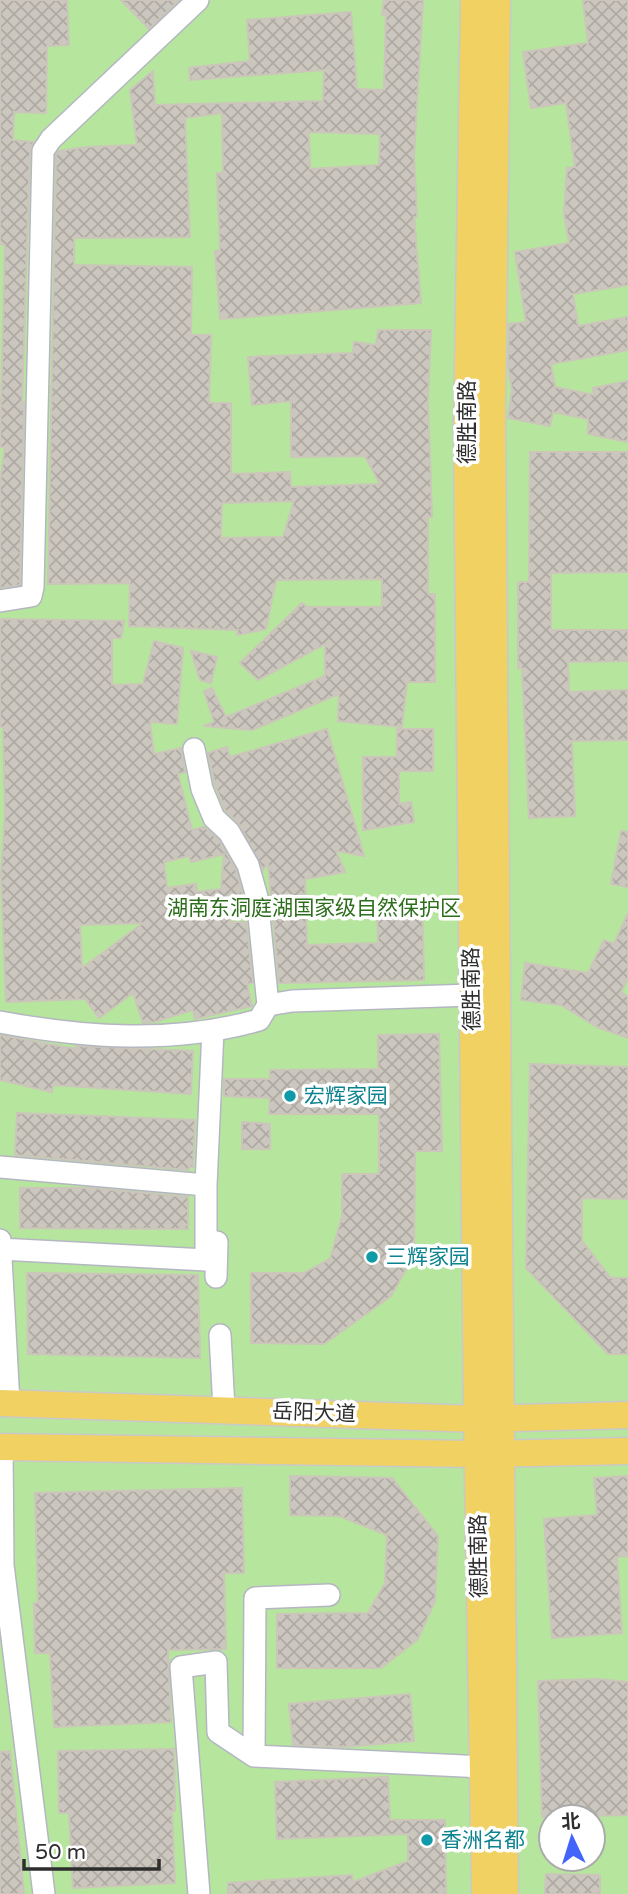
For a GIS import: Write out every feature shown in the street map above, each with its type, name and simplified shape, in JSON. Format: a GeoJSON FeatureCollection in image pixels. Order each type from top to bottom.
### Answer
{"type":"FeatureCollection","features":[{"type":"Feature","properties":{"kind":"main road","name":"德胜南路"},"geometry":{"type":"LineString","coordinates":[[474,0],[467,430],[472,995],[489,1419]]}},
{"type":"Feature","properties":{"kind":"main road","name":"德胜南路"},"geometry":{"type":"LineString","coordinates":[[485,1894],[492,439],[497,0]]}},
{"type":"Feature","properties":{"kind":"main road","name":"岳阳大道"},"geometry":{"type":"LineString","coordinates":[[4,1403],[489,1419],[628,1415]]}},
{"type":"Feature","properties":{"kind":"main road","name":"岳阳大道"},"geometry":{"type":"LineString","coordinates":[[1,1447],[489,1454],[628,1451]]}},
{"type":"Feature","properties":{"kind":"main road","name":"德胜南路"},"geometry":{"type":"LineString","coordinates":[[489,1454],[505,1894]]}},
{"type":"Feature","properties":{"kind":"street"},"geometry":{"type":"LineString","coordinates":[[0,601],[31,596],[33,587],[43,151],[51,139],[198,0]]}},
{"type":"Feature","properties":{"kind":"street"},"geometry":{"type":"LineString","coordinates":[[0,1022],[121,1038],[213,1030],[260,1020],[268,1005],[262,972],[263,938],[257,897],[248,865],[229,831],[214,818],[202,789],[194,750]]}},
{"type":"Feature","properties":{"kind":"street"},"geometry":{"type":"LineString","coordinates":[[268,1005],[292,1001],[472,995]]}},
{"type":"Feature","properties":{"kind":"street"},"geometry":{"type":"LineString","coordinates":[[1,1249],[206,1260],[206,1185],[213,1030]]}},
{"type":"Feature","properties":{"kind":"street"},"geometry":{"type":"LineString","coordinates":[[213,1030],[217,1051],[216,1277]]}},
{"type":"Feature","properties":{"kind":"street"},"geometry":{"type":"LineString","coordinates":[[0,1167],[206,1185]]}},
{"type":"Feature","properties":{"kind":"street"},"geometry":{"type":"LineString","coordinates":[[0,1240],[4,1403]]}},
{"type":"Feature","properties":{"kind":"street"},"geometry":{"type":"LineString","coordinates":[[220,1335],[224,1409]]}},
{"type":"Feature","properties":{"kind":"street"},"geometry":{"type":"LineString","coordinates":[[1,1447],[3,1566],[29,1756],[44,1894]]}},
{"type":"Feature","properties":{"kind":"street"},"geometry":{"type":"LineString","coordinates":[[254,1756],[255,1598],[328,1594]]}},
{"type":"Feature","properties":{"kind":"street"},"geometry":{"type":"LineString","coordinates":[[199,1894],[181,1667],[216,1662],[218,1732],[254,1756],[484,1767]]}},
{"type":"Feature","properties":{"kind":"green space","name":"湖南东洞庭湖国家级自然保护区"},"geometry":{"type":"Polygon","coordinates":[[[0,0],[628,0],[628,1894],[0,1894],[0,0]]]}},
{"type":"Feature","properties":{"kind":"building"},"geometry":{"type":"Polygon","coordinates":[[[0,0],[67,0],[69,45],[47,46],[46,113],[14,112],[13,140],[33,142],[30,151],[22,402],[20,585],[0,588],[0,482],[5,447],[0,447],[5,245],[0,244],[0,0]]]}},
{"type":"Feature","properties":{"kind":"building"},"geometry":{"type":"Polygon","coordinates":[[[121,0],[179,0],[149,29],[121,0]]]}},
{"type":"Feature","properties":{"kind":"building"},"geometry":{"type":"Polygon","coordinates":[[[384,0],[423,0],[414,156],[417,217],[414,217],[421,303],[220,319],[215,251],[220,251],[217,173],[223,173],[222,113],[185,118],[190,237],[74,238],[74,265],[192,267],[191,335],[211,335],[209,403],[231,403],[231,474],[290,472],[291,487],[380,484],[365,456],[291,457],[291,401],[252,405],[248,357],[353,353],[354,342],[376,345],[378,330],[431,330],[428,400],[432,517],[428,517],[428,594],[435,594],[435,682],[407,682],[402,727],[338,721],[339,694],[252,730],[204,726],[214,722],[204,691],[212,688],[226,717],[325,676],[325,644],[258,680],[240,663],[302,603],[307,607],[382,607],[382,579],[276,580],[266,629],[237,635],[238,630],[129,626],[130,583],[48,584],[56,155],[59,151],[87,147],[137,145],[130,90],[153,71],[155,105],[323,101],[324,70],[190,80],[189,68],[250,61],[247,20],[351,12],[357,89],[384,90],[386,15],[382,15],[384,0]],[[309,132],[310,169],[379,165],[380,134],[309,132]],[[294,501],[222,503],[221,538],[283,537],[294,501]]]}},
{"type":"Feature","properties":{"kind":"building"},"geometry":{"type":"Polygon","coordinates":[[[583,0],[628,0],[628,285],[573,294],[578,326],[628,317],[628,350],[551,364],[555,387],[594,395],[593,388],[628,381],[628,442],[588,434],[588,419],[553,412],[550,426],[508,418],[512,390],[508,365],[509,324],[526,322],[515,252],[569,243],[564,214],[567,168],[575,167],[566,103],[531,108],[523,52],[588,43],[583,0]]]}},
{"type":"Feature","properties":{"kind":"building"},"geometry":{"type":"Polygon","coordinates":[[[530,452],[628,452],[628,572],[551,573],[551,630],[628,630],[628,661],[568,662],[569,692],[628,690],[628,740],[572,741],[575,816],[529,818],[522,668],[518,668],[518,582],[529,582],[530,452]]]}},
{"type":"Feature","properties":{"kind":"building"},"geometry":{"type":"Polygon","coordinates":[[[0,619],[124,621],[121,638],[112,638],[112,685],[143,684],[154,641],[183,648],[177,724],[150,722],[154,754],[181,748],[185,772],[178,774],[192,830],[204,827],[219,840],[236,870],[244,899],[229,922],[246,922],[253,983],[247,984],[252,1006],[195,1019],[193,1010],[143,1023],[133,993],[99,1018],[85,999],[6,1002],[1,875],[5,814],[3,727],[0,727],[0,619]],[[224,854],[191,862],[189,856],[164,862],[167,888],[196,884],[197,892],[221,889],[224,854]],[[143,923],[80,925],[82,968],[143,923]]]}},
{"type":"Feature","properties":{"kind":"building"},"geometry":{"type":"Polygon","coordinates":[[[191,651],[217,657],[211,683],[200,680],[191,651]]]}},
{"type":"Feature","properties":{"kind":"building"},"geometry":{"type":"Polygon","coordinates":[[[327,729],[364,856],[336,851],[345,872],[305,879],[307,945],[378,943],[377,900],[422,899],[424,980],[279,983],[268,863],[263,870],[240,825],[225,810],[215,785],[208,753],[227,747],[230,757],[327,729]]]}},
{"type":"Feature","properties":{"kind":"building"},"geometry":{"type":"Polygon","coordinates":[[[397,729],[433,729],[433,771],[399,771],[399,804],[411,802],[414,822],[363,830],[363,757],[397,757],[397,729]]]}},
{"type":"Feature","properties":{"kind":"building"},"geometry":{"type":"Polygon","coordinates":[[[621,831],[628,832],[628,887],[611,884],[621,831]]]}},
{"type":"Feature","properties":{"kind":"building"},"geometry":{"type":"Polygon","coordinates":[[[628,913],[628,978],[621,992],[628,997],[628,1038],[597,1027],[561,1005],[521,1000],[525,963],[588,973],[604,940],[614,944],[628,913]]]}},
{"type":"Feature","properties":{"kind":"building"},"geometry":{"type":"Polygon","coordinates":[[[439,1034],[442,1151],[415,1151],[414,1255],[391,1296],[324,1344],[251,1343],[251,1273],[304,1273],[330,1259],[342,1216],[342,1174],[379,1174],[379,1114],[269,1114],[270,1098],[224,1096],[224,1079],[270,1079],[270,1070],[378,1069],[378,1035],[439,1034]]]}},
{"type":"Feature","properties":{"kind":"building"},"geometry":{"type":"Polygon","coordinates":[[[0,1035],[76,1049],[76,1046],[193,1051],[191,1094],[53,1085],[52,1092],[0,1080],[0,1035]]]}},
{"type":"Feature","properties":{"kind":"building"},"geometry":{"type":"Polygon","coordinates":[[[530,1064],[628,1067],[628,1199],[582,1198],[582,1241],[611,1278],[628,1278],[628,1354],[608,1354],[526,1268],[530,1064]]]}},
{"type":"Feature","properties":{"kind":"building"},"geometry":{"type":"Polygon","coordinates":[[[17,1113],[195,1120],[193,1167],[189,1167],[189,1170],[15,1155],[17,1113]]]}},
{"type":"Feature","properties":{"kind":"building"},"geometry":{"type":"Polygon","coordinates":[[[242,1122],[270,1124],[270,1149],[242,1149],[242,1122]]]}},
{"type":"Feature","properties":{"kind":"building"},"geometry":{"type":"Polygon","coordinates":[[[20,1188],[92,1188],[188,1197],[188,1229],[20,1228],[20,1188]]]}},
{"type":"Feature","properties":{"kind":"building"},"geometry":{"type":"Polygon","coordinates":[[[27,1273],[198,1275],[200,1358],[28,1354],[27,1273]]]}},
{"type":"Feature","properties":{"kind":"building"},"geometry":{"type":"Polygon","coordinates":[[[290,1476],[392,1478],[438,1536],[435,1601],[418,1639],[381,1668],[277,1668],[277,1614],[368,1613],[385,1583],[387,1535],[339,1516],[290,1515],[290,1476]]]}},
{"type":"Feature","properties":{"kind":"building"},"geometry":{"type":"Polygon","coordinates":[[[628,1476],[628,1556],[617,1557],[622,1633],[552,1638],[544,1519],[597,1515],[594,1478],[628,1476]]]}},
{"type":"Feature","properties":{"kind":"building"},"geometry":{"type":"Polygon","coordinates":[[[242,1488],[244,1573],[224,1573],[226,1649],[168,1650],[171,1722],[54,1727],[50,1653],[35,1653],[34,1603],[38,1603],[35,1493],[242,1488]]]}},
{"type":"Feature","properties":{"kind":"building"},"geometry":{"type":"Polygon","coordinates":[[[597,1679],[628,1682],[628,1815],[607,1815],[607,1803],[542,1803],[538,1681],[597,1679]]]}},
{"type":"Feature","properties":{"kind":"building"},"geometry":{"type":"Polygon","coordinates":[[[410,1694],[414,1741],[342,1747],[293,1745],[289,1704],[410,1694]]]}},
{"type":"Feature","properties":{"kind":"building"},"geometry":{"type":"Polygon","coordinates":[[[174,1749],[175,1811],[172,1811],[175,1883],[73,1888],[69,1813],[59,1813],[58,1751],[174,1749]]]}},
{"type":"Feature","properties":{"kind":"building"},"geometry":{"type":"Polygon","coordinates":[[[10,1751],[24,1894],[0,1894],[0,1752],[10,1751]]]}},
{"type":"Feature","properties":{"kind":"building"},"geometry":{"type":"Polygon","coordinates":[[[388,1777],[390,1820],[445,1820],[446,1894],[228,1894],[228,1883],[352,1875],[353,1882],[408,1861],[408,1834],[277,1839],[275,1782],[388,1777]]]}},
{"type":"Feature","properties":{"kind":"building"},"geometry":{"type":"Polygon","coordinates":[[[546,1874],[600,1875],[600,1894],[545,1894],[546,1874]]]}},
{"type":"Feature","properties":{"kind":"place","name":"宏辉家园"},"geometry":{"type":"Point","coordinates":[290,1096]}},
{"type":"Feature","properties":{"kind":"place","name":"三辉家园"},"geometry":{"type":"Point","coordinates":[372,1257]}},
{"type":"Feature","properties":{"kind":"place","name":"香洲名都"},"geometry":{"type":"Point","coordinates":[427,1840]}}]}
